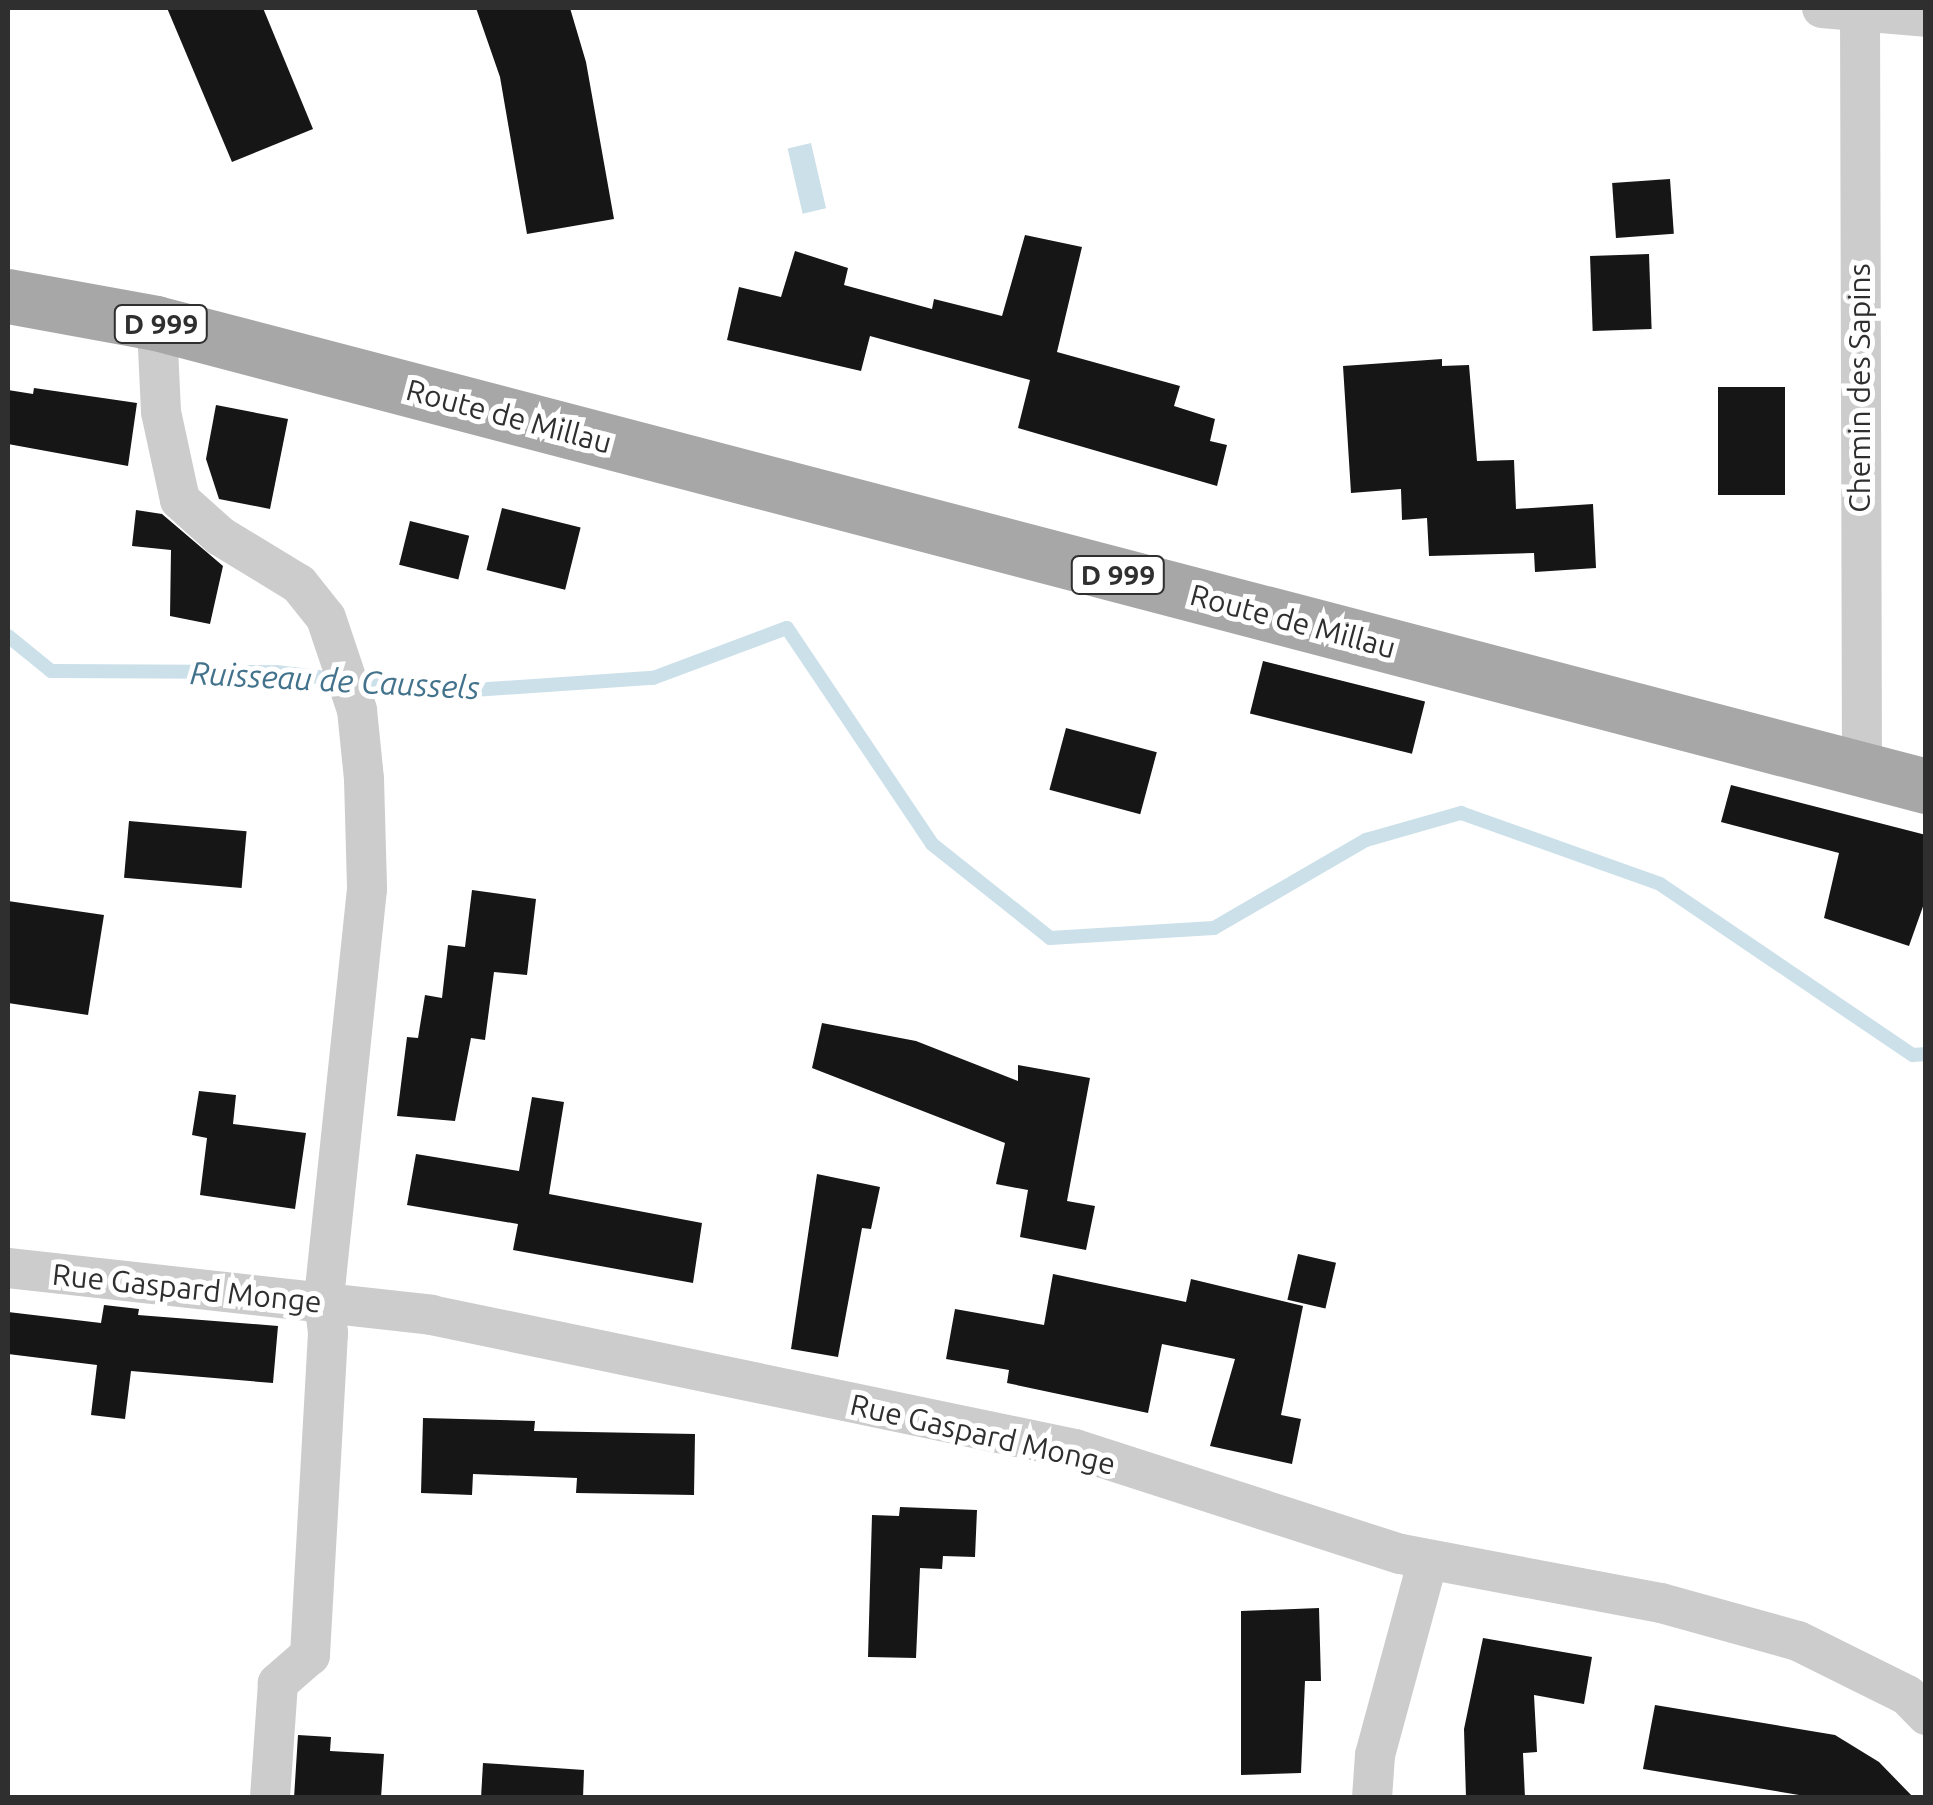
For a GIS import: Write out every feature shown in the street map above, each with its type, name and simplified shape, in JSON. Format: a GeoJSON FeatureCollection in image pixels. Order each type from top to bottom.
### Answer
{"type":"FeatureCollection","features":[{"type":"Feature","properties":{"kind":"main road","name":"Route de Millau"},"geometry":{"type":"LineString","coordinates":[[8,296],[156,323],[1926,786]]}},
{"type":"Feature","properties":{"kind":"main road","name":"Route de Millau"},"geometry":{"type":"LineString","coordinates":[[8,330],[311,364]]}},
{"type":"Feature","properties":{"kind":"street"},"geometry":{"type":"LineString","coordinates":[[1822,8],[1926,18]]}},
{"type":"Feature","properties":{"kind":"street","name":"Chemin des Sapins"},"geometry":{"type":"LineString","coordinates":[[1861,11],[1862,769]]}},
{"type":"Feature","properties":{"kind":"street"},"geometry":{"type":"LineString","coordinates":[[158,348],[161,412],[180,500],[220,536],[300,584],[338,641],[357,710],[367,889],[324,1300],[328,1333],[310,1655],[278,1683],[270,1798]]}},
{"type":"Feature","properties":{"kind":"street","name":"Rue Gaspard Monge"},"geometry":{"type":"LineString","coordinates":[[8,1268],[324,1300],[431,1315],[1075,1449],[1222,1500],[1428,1560],[1661,1603],[1798,1641],[1908,1695],[1926,1714]]}},
{"type":"Feature","properties":{"kind":"street"},"geometry":{"type":"LineString","coordinates":[[1372,1798],[1375,1755],[1428,1560]]}},
{"type":"Feature","properties":{"kind":"water"},"geometry":{"type":"Polygon","coordinates":[[[811,143],[826,208],[803,214],[788,148],[811,143]]]}},
{"type":"Feature","properties":{"kind":"building"},"geometry":{"type":"Polygon","coordinates":[[[167,8],[263,8],[313,129],[232,162],[167,8]]]}},
{"type":"Feature","properties":{"kind":"building"},"geometry":{"type":"Polygon","coordinates":[[[476,8],[570,8],[586,62],[614,219],[527,234],[500,77],[476,8]]]}},
{"type":"Feature","properties":{"kind":"building"},"geometry":{"type":"Polygon","coordinates":[[[1670,179],[1674,234],[1616,238],[1612,183],[1670,179]]]}},
{"type":"Feature","properties":{"kind":"building"},"geometry":{"type":"Polygon","coordinates":[[[1025,235],[1082,247],[1057,352],[1180,386],[1174,406],[1215,419],[1210,441],[1227,445],[1217,486],[1018,428],[1030,380],[870,336],[861,371],[727,340],[739,287],[781,297],[795,251],[848,268],[844,285],[932,309],[934,299],[1002,316],[1025,235]]]}},
{"type":"Feature","properties":{"kind":"building"},"geometry":{"type":"Polygon","coordinates":[[[1649,254],[1652,329],[1593,331],[1590,256],[1649,254]]]}},
{"type":"Feature","properties":{"kind":"building"},"geometry":{"type":"Polygon","coordinates":[[[1442,359],[1442,366],[1469,365],[1477,461],[1514,460],[1516,509],[1593,504],[1596,568],[1535,572],[1534,553],[1429,556],[1427,518],[1402,520],[1401,489],[1351,493],[1343,366],[1442,359]]]}},
{"type":"Feature","properties":{"kind":"building"},"geometry":{"type":"Polygon","coordinates":[[[1718,387],[1785,387],[1785,495],[1718,495],[1718,387]]]}},
{"type":"Feature","properties":{"kind":"building"},"geometry":{"type":"Polygon","coordinates":[[[34,388],[137,403],[128,466],[8,444],[8,390],[33,394],[34,388]]]}},
{"type":"Feature","properties":{"kind":"building"},"geometry":{"type":"Polygon","coordinates":[[[216,405],[288,419],[270,509],[219,499],[206,459],[216,405]]]}},
{"type":"Feature","properties":{"kind":"building"},"geometry":{"type":"Polygon","coordinates":[[[502,508],[581,528],[565,590],[487,570],[502,508]]]}},
{"type":"Feature","properties":{"kind":"building"},"geometry":{"type":"Polygon","coordinates":[[[136,510],[162,514],[223,566],[210,624],[170,616],[171,550],[132,546],[136,510]]]}},
{"type":"Feature","properties":{"kind":"building"},"geometry":{"type":"Polygon","coordinates":[[[410,521],[469,536],[458,579],[399,565],[410,521]]]}},
{"type":"Feature","properties":{"kind":"building"},"geometry":{"type":"Polygon","coordinates":[[[1263,661],[1425,701],[1412,754],[1250,713],[1263,661]]]}},
{"type":"Feature","properties":{"kind":"building"},"geometry":{"type":"Polygon","coordinates":[[[1066,728],[1157,752],[1140,814],[1049,790],[1066,728]]]}},
{"type":"Feature","properties":{"kind":"building"},"geometry":{"type":"Polygon","coordinates":[[[1731,785],[1926,835],[1926,898],[1909,946],[1824,918],[1839,853],[1721,822],[1731,785]]]}},
{"type":"Feature","properties":{"kind":"building"},"geometry":{"type":"Polygon","coordinates":[[[129,821],[247,831],[242,888],[124,878],[129,821]]]}},
{"type":"Feature","properties":{"kind":"building"},"geometry":{"type":"Polygon","coordinates":[[[472,890],[536,899],[527,975],[494,972],[485,1040],[471,1038],[455,1121],[397,1116],[407,1037],[418,1038],[425,995],[442,998],[448,945],[465,947],[472,890]]]}},
{"type":"Feature","properties":{"kind":"building"},"geometry":{"type":"Polygon","coordinates":[[[8,901],[104,915],[88,1015],[8,1003],[8,901]]]}},
{"type":"Feature","properties":{"kind":"building"},"geometry":{"type":"Polygon","coordinates":[[[822,1023],[916,1041],[1018,1081],[1018,1065],[1090,1078],[1067,1201],[1095,1206],[1086,1250],[1020,1237],[1028,1190],[996,1184],[1005,1143],[812,1068],[822,1023]]]}},
{"type":"Feature","properties":{"kind":"building"},"geometry":{"type":"Polygon","coordinates":[[[199,1091],[236,1095],[233,1124],[306,1133],[295,1209],[200,1195],[207,1138],[192,1135],[199,1091]]]}},
{"type":"Feature","properties":{"kind":"building"},"geometry":{"type":"Polygon","coordinates":[[[532,1097],[564,1102],[549,1194],[702,1223],[693,1283],[513,1250],[518,1224],[407,1205],[416,1154],[519,1171],[532,1097]]]}},
{"type":"Feature","properties":{"kind":"building"},"geometry":{"type":"Polygon","coordinates":[[[817,1174],[880,1187],[871,1229],[862,1228],[838,1357],[791,1349],[817,1174]]]}},
{"type":"Feature","properties":{"kind":"building"},"geometry":{"type":"Polygon","coordinates":[[[1298,1254],[1336,1263],[1325,1309],[1287,1300],[1298,1254]]]}},
{"type":"Feature","properties":{"kind":"building"},"geometry":{"type":"Polygon","coordinates":[[[1053,1274],[1186,1302],[1191,1279],[1303,1306],[1281,1415],[1301,1419],[1292,1464],[1210,1446],[1235,1359],[1162,1344],[1148,1413],[1007,1383],[1009,1370],[946,1359],[955,1309],[1044,1325],[1053,1274]]]}},
{"type":"Feature","properties":{"kind":"building"},"geometry":{"type":"Polygon","coordinates":[[[104,1305],[139,1309],[138,1315],[278,1326],[273,1383],[131,1371],[125,1419],[91,1415],[97,1365],[8,1354],[8,1312],[101,1323],[104,1305]]]}},
{"type":"Feature","properties":{"kind":"building"},"geometry":{"type":"Polygon","coordinates":[[[423,1418],[535,1421],[534,1431],[695,1434],[694,1495],[576,1493],[577,1478],[473,1474],[472,1495],[421,1493],[423,1418]]]}},
{"type":"Feature","properties":{"kind":"building"},"geometry":{"type":"Polygon","coordinates":[[[900,1507],[977,1510],[975,1557],[943,1556],[942,1569],[920,1568],[916,1658],[868,1657],[872,1515],[899,1516],[900,1507]]]}},
{"type":"Feature","properties":{"kind":"building"},"geometry":{"type":"Polygon","coordinates":[[[1319,1608],[1321,1681],[1305,1681],[1301,1773],[1241,1775],[1241,1611],[1319,1608]]]}},
{"type":"Feature","properties":{"kind":"building"},"geometry":{"type":"Polygon","coordinates":[[[1483,1638],[1592,1657],[1584,1704],[1534,1695],[1537,1752],[1523,1753],[1525,1798],[1466,1798],[1464,1729],[1483,1638]]]}},
{"type":"Feature","properties":{"kind":"building"},"geometry":{"type":"Polygon","coordinates":[[[1655,1705],[1835,1735],[1879,1762],[1914,1798],[1817,1798],[1643,1769],[1655,1705]]]}},
{"type":"Feature","properties":{"kind":"building"},"geometry":{"type":"Polygon","coordinates":[[[298,1735],[331,1737],[330,1751],[384,1754],[381,1798],[294,1798],[298,1735]]]}},
{"type":"Feature","properties":{"kind":"building"},"geometry":{"type":"Polygon","coordinates":[[[483,1763],[584,1770],[583,1798],[481,1798],[483,1763]]]}},
{"type":"Feature","properties":{"kind":"waterway","name":"Ruisseau de Caussels"},"geometry":{"type":"LineString","coordinates":[[8,636],[51,671],[276,672],[445,692],[653,678],[787,628],[932,844],[1050,938],[1214,928],[1366,840],[1461,813],[1660,884],[1913,1055],[1926,1054]]}}]}
